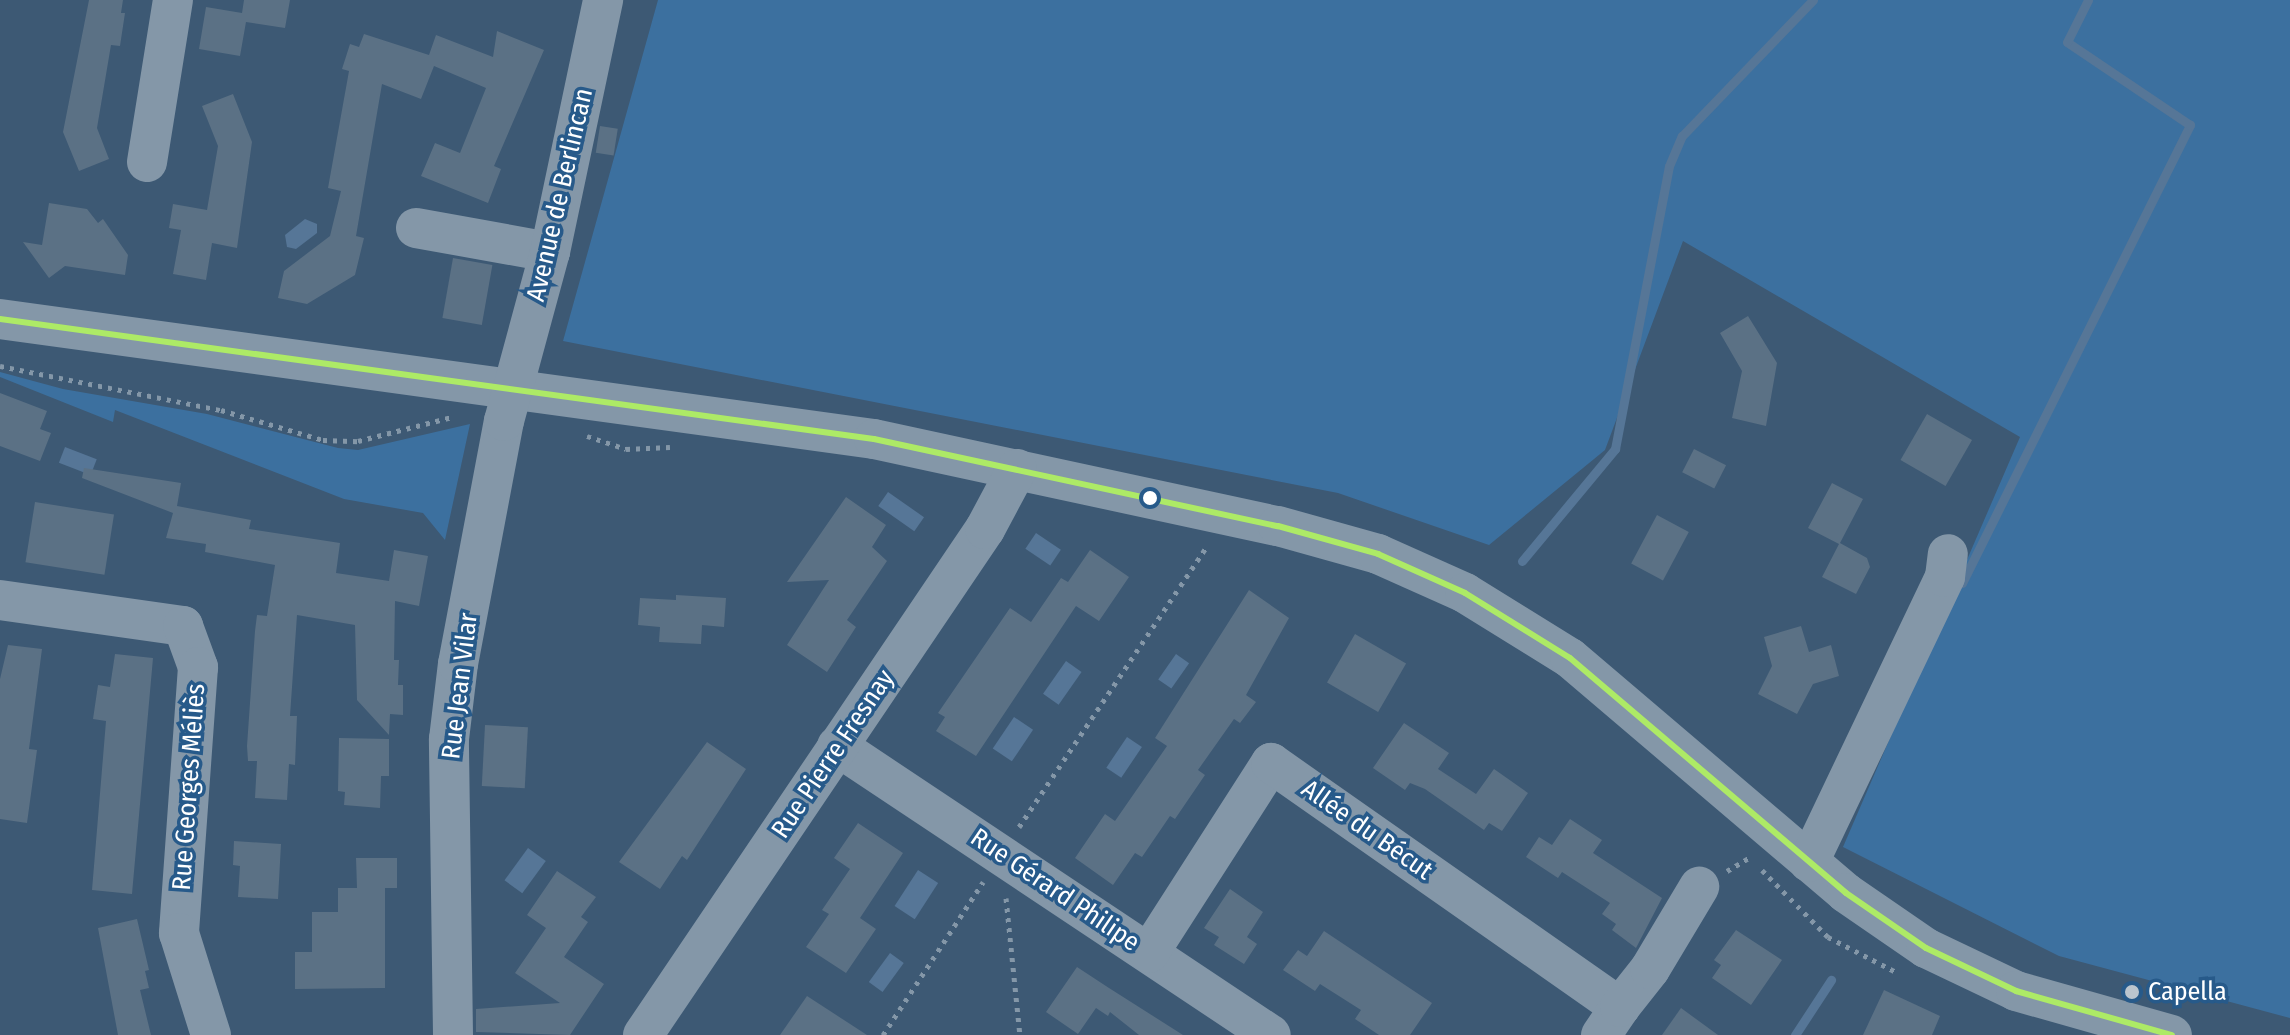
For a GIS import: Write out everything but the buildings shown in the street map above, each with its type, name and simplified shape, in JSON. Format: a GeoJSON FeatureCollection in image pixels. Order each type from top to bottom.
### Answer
{"type":"FeatureCollection","features":[{"type":"Feature","properties":{"kind":"street"},"geometry":{"type":"LineString","coordinates":[[147,162],[173,0]]}},
{"type":"Feature","properties":{"kind":"street","name":"Avenue de Berlincan"},"geometry":{"type":"LineString","coordinates":[[510,406],[550,252],[603,0]]}},
{"type":"Feature","properties":{"kind":"street"},"geometry":{"type":"LineString","coordinates":[[416,228],[550,252]]}},
{"type":"Feature","properties":{"kind":"street"},"geometry":{"type":"LineString","coordinates":[[0,319],[510,406],[813,429],[1227,515],[1365,550],[1465,593],[1620,697],[1809,862],[1884,921],[1970,971],[2063,1008],[2172,1035]]}},
{"type":"Feature","properties":{"kind":"street","name":"Rue Jean Vilar"},"geometry":{"type":"LineString","coordinates":[[453,1035],[449,739],[458,664],[510,406]]}},
{"type":"Feature","properties":{"kind":"street","name":"Rue Pierre Fresnay"},"geometry":{"type":"LineString","coordinates":[[643,1035],[985,529],[1017,469]]}},
{"type":"Feature","properties":{"kind":"street"},"geometry":{"type":"LineString","coordinates":[[1809,862],[1945,577],[1948,554]]}},
{"type":"Feature","properties":{"kind":"street","name":"Rue Georges Méliès"},"geometry":{"type":"LineString","coordinates":[[0,600],[183,626],[198,667],[179,933],[211,1035]]}},
{"type":"Feature","properties":{"kind":"street","name":"Rue Gérard Philipe"},"geometry":{"type":"LineString","coordinates":[[837,746],[1271,1035]]}},
{"type":"Feature","properties":{"kind":"street","name":"Allée du Bécut"},"geometry":{"type":"LineString","coordinates":[[1149,953],[1271,763],[1611,1021]]}},
{"type":"Feature","properties":{"kind":"street"},"geometry":{"type":"LineString","coordinates":[[1611,1021],[1650,969],[1699,887]]}},
{"type":"Feature","properties":{"kind":"path"},"geometry":{"type":"LineString","coordinates":[[0,366],[221,410],[340,442],[510,406]]}},
{"type":"Feature","properties":{"kind":"path"},"geometry":{"type":"LineString","coordinates":[[575,429],[626,449],[681,447]]}},
{"type":"Feature","properties":{"kind":"path"},"geometry":{"type":"LineString","coordinates":[[883,1035],[1227,515]]}},
{"type":"Feature","properties":{"kind":"path"},"geometry":{"type":"LineString","coordinates":[[1740,847],[1828,937],[1907,977]]}},
{"type":"Feature","properties":{"kind":"path"},"geometry":{"type":"LineString","coordinates":[[1002,854],[1020,1035]]}},
{"type":"Feature","properties":{"kind":"shaded area"},"geometry":{"type":"Polygon","coordinates":[[[658,0],[2290,0],[2290,1018],[2059,956],[1843,847],[2020,437],[1683,241],[1605,450],[1489,545],[1338,493],[563,341],[658,0]]]}},
{"type":"Feature","properties":{"kind":"shaded area"},"geometry":{"type":"Polygon","coordinates":[[[305,219],[317,224],[317,233],[296,249],[287,247],[285,235],[305,219]]]}},
{"type":"Feature","properties":{"kind":"shaded area"},"geometry":{"type":"Polygon","coordinates":[[[0,372],[63,389],[207,414],[338,448],[358,450],[470,424],[445,540],[423,513],[344,499],[115,410],[113,422],[0,377],[0,372]]]}},
{"type":"Feature","properties":{"kind":"shaded area"},"geometry":{"type":"Polygon","coordinates":[[[65,447],[97,459],[91,475],[59,463],[65,447]]]}},
{"type":"Feature","properties":{"kind":"shaded area"},"geometry":{"type":"Polygon","coordinates":[[[888,492],[924,517],[914,531],[878,506],[888,492]]]}},
{"type":"Feature","properties":{"kind":"shaded area"},"geometry":{"type":"Polygon","coordinates":[[[1036,533],[1061,550],[1050,566],[1025,549],[1036,533]]]}},
{"type":"Feature","properties":{"kind":"shaded area"},"geometry":{"type":"Polygon","coordinates":[[[1176,654],[1189,663],[1171,689],[1158,679],[1176,654]]]}},
{"type":"Feature","properties":{"kind":"shaded area"},"geometry":{"type":"Polygon","coordinates":[[[1066,661],[1082,672],[1059,705],[1043,694],[1066,661]]]}},
{"type":"Feature","properties":{"kind":"shaded area"},"geometry":{"type":"Polygon","coordinates":[[[1014,717],[1033,730],[1012,761],[993,749],[1014,717]]]}},
{"type":"Feature","properties":{"kind":"shaded area"},"geometry":{"type":"Polygon","coordinates":[[[1127,737],[1142,747],[1121,778],[1106,768],[1127,737]]]}},
{"type":"Feature","properties":{"kind":"shaded area"},"geometry":{"type":"Polygon","coordinates":[[[528,848],[546,861],[522,893],[504,880],[528,848]]]}},
{"type":"Feature","properties":{"kind":"shaded area"},"geometry":{"type":"Polygon","coordinates":[[[918,870],[938,883],[915,919],[895,906],[918,870]]]}},
{"type":"Feature","properties":{"kind":"shaded area"},"geometry":{"type":"Polygon","coordinates":[[[890,953],[904,963],[883,992],[869,982],[890,953]]]}},
{"type":"Feature","properties":{"kind":"waterway"},"geometry":{"type":"LineString","coordinates":[[1522,561],[1615,449],[1669,166],[1682,136],[1813,0]]}},
{"type":"Feature","properties":{"kind":"waterway"},"geometry":{"type":"LineString","coordinates":[[1962,583],[2190,125],[2067,42],[2088,0]]}},
{"type":"Feature","properties":{"kind":"waterway"},"geometry":{"type":"LineString","coordinates":[[1795,1035],[1831,980]]}},
{"type":"Feature","properties":{"kind":"transit line"},"geometry":{"type":"LineString","coordinates":[[0,319],[874,439],[1278,526],[1378,554],[1465,593],[1570,658],[1846,893],[1926,948],[2016,991],[2172,1035]]}},
{"type":"Feature","properties":{"kind":"place","name":"Capella"},"geometry":{"type":"Point","coordinates":[2132,992]}}]}
